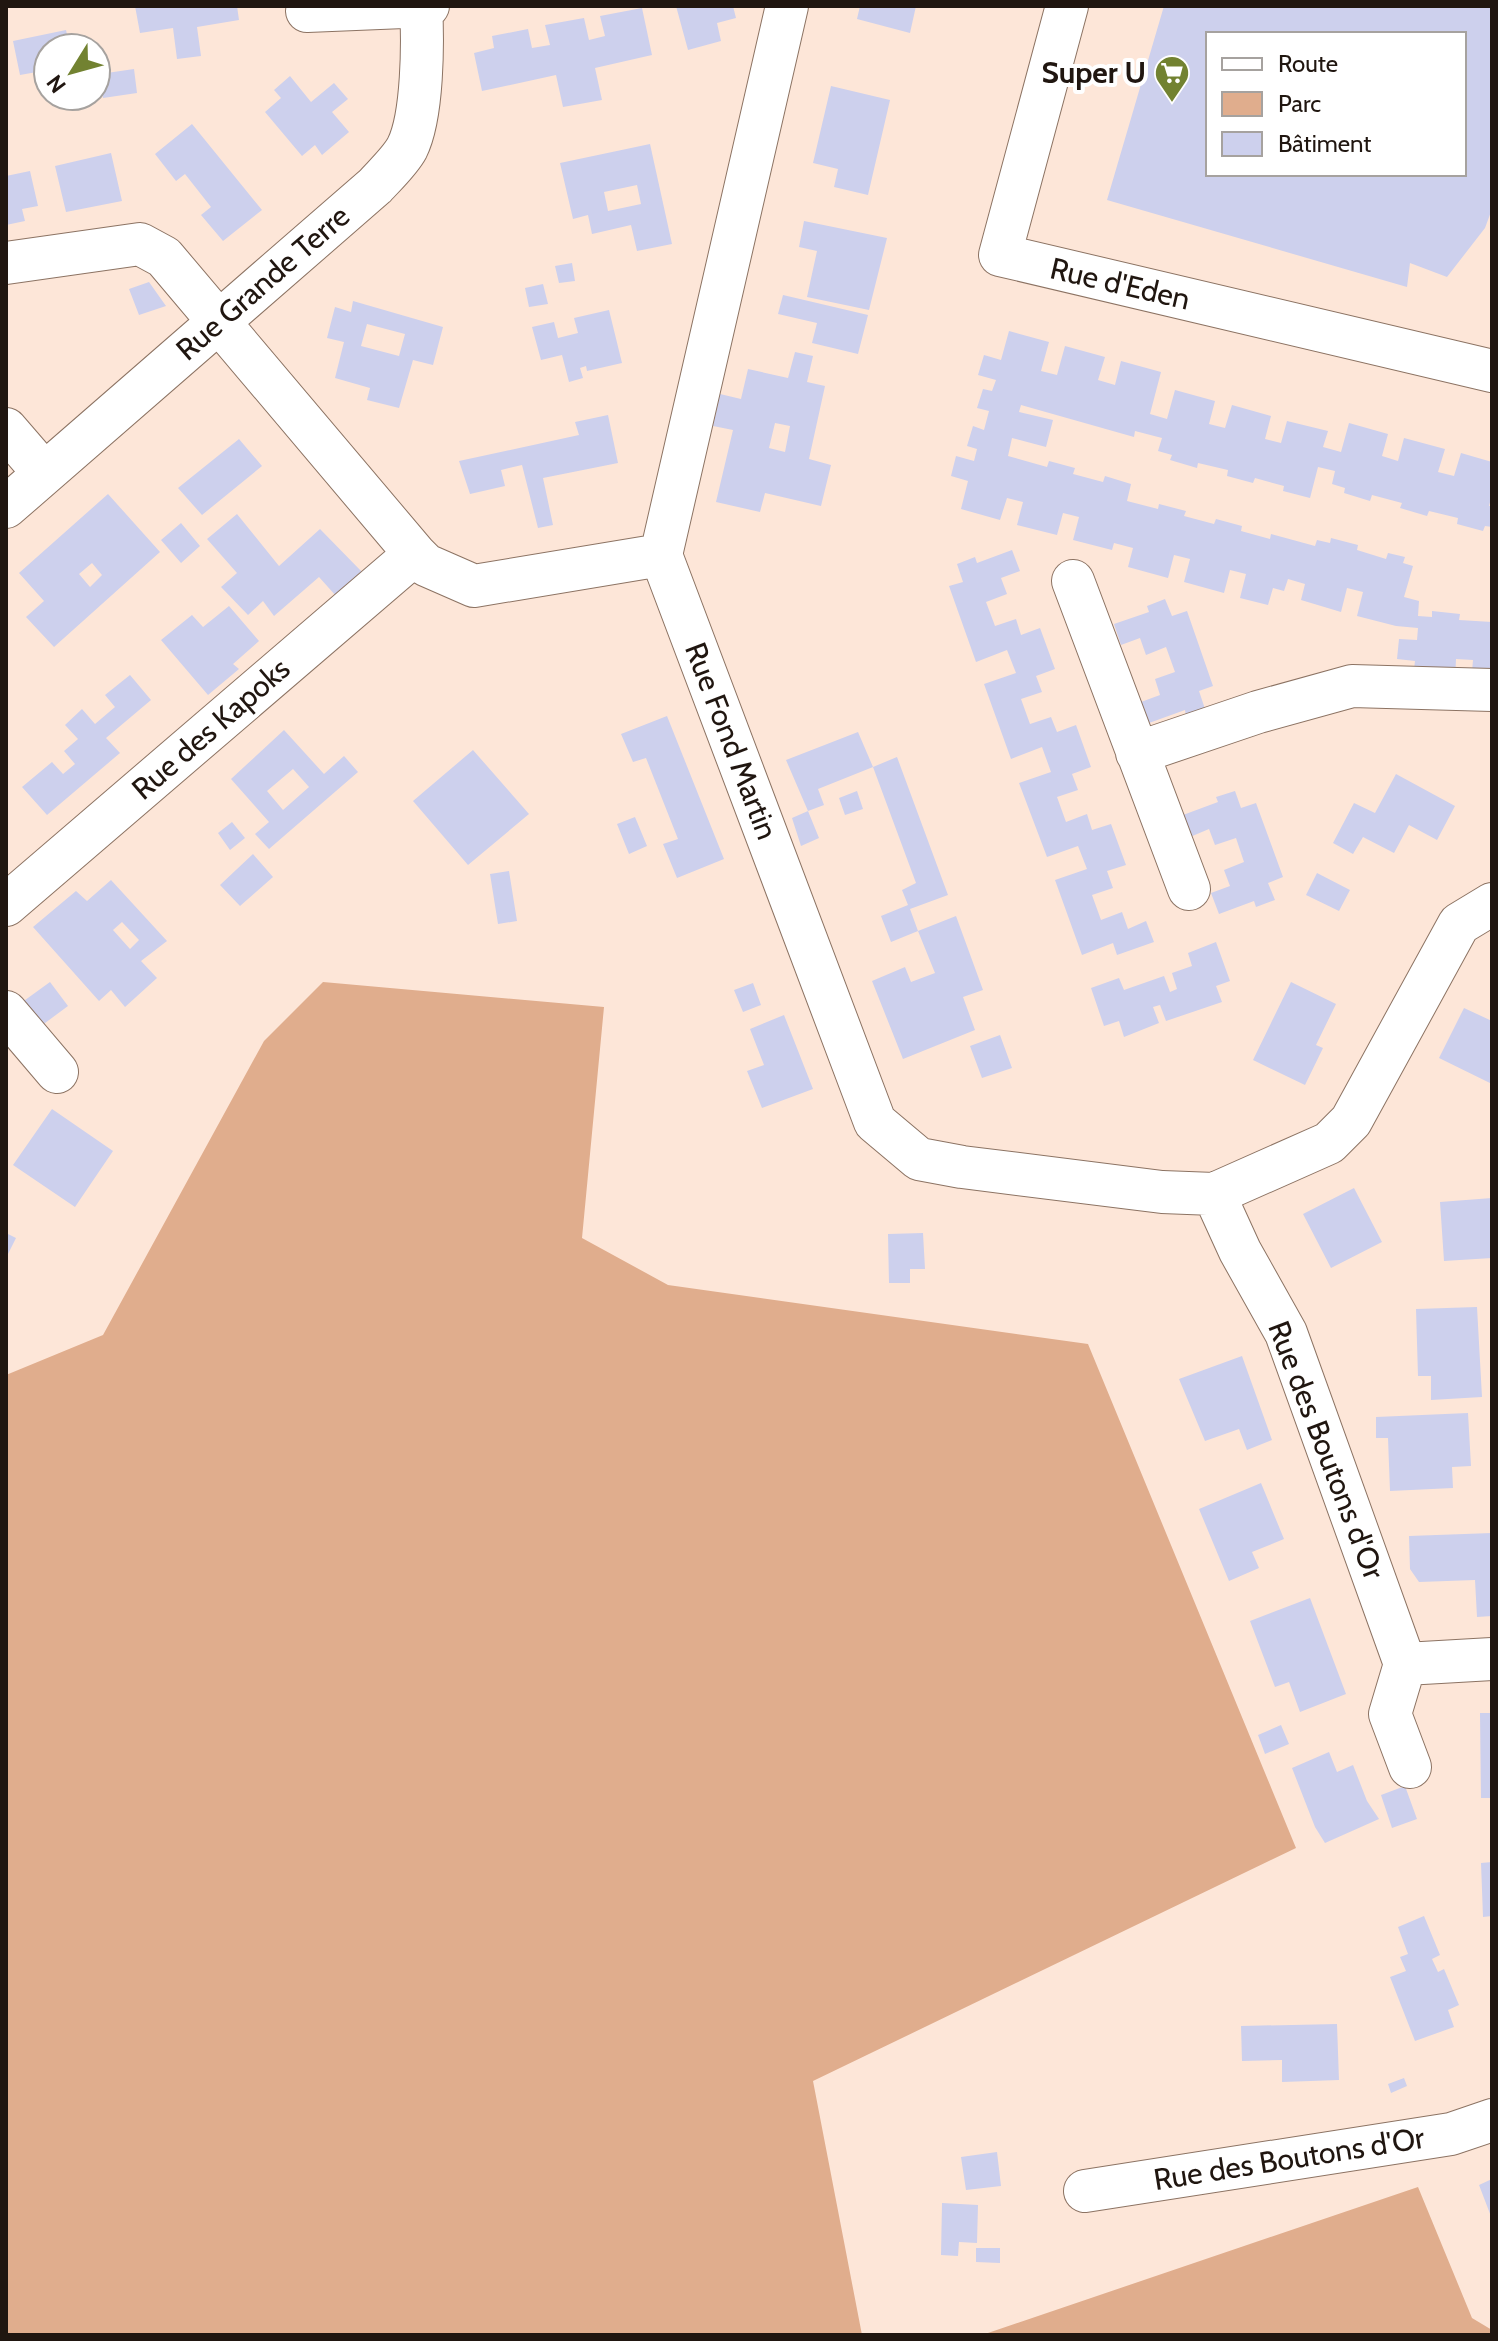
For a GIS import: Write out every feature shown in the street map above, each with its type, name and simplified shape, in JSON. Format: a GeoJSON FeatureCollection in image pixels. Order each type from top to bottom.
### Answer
{"type":"FeatureCollection","features":[{"type":"Feature","properties":{"kind":"street"},"geometry":{"type":"LineString","coordinates":[[307,11],[424,6]]}},
{"type":"Feature","properties":{"kind":"street","name":"Rue Grande Terre"},"geometry":{"type":"LineString","coordinates":[[6,507],[375,186],[407,148],[417,109],[424,6]]}},
{"type":"Feature","properties":{"kind":"street"},"geometry":{"type":"LineString","coordinates":[[6,263],[140,244],[164,257],[426,565],[474,586],[661,555],[787,6]]}},
{"type":"Feature","properties":{"kind":"street","name":"Rue d'Eden"},"geometry":{"type":"LineString","coordinates":[[1067,6],[1000,255],[1492,371]]}},
{"type":"Feature","properties":{"kind":"street"},"geometry":{"type":"LineString","coordinates":[[6,429],[44,473]]}},
{"type":"Feature","properties":{"kind":"street","name":"Rue des Kapoks"},"geometry":{"type":"LineString","coordinates":[[6,905],[415,554]]}},
{"type":"Feature","properties":{"kind":"street","name":"Rue Fond Martin"},"geometry":{"type":"LineString","coordinates":[[661,555],[875,1122],[919,1159],[1162,1192],[1214,1194]]}},
{"type":"Feature","properties":{"kind":"street"},"geometry":{"type":"LineString","coordinates":[[1073,581],[1189,889]]}},
{"type":"Feature","properties":{"kind":"street"},"geometry":{"type":"LineString","coordinates":[[1137,753],[1258,712],[1352,686],[1492,690]]}},
{"type":"Feature","properties":{"kind":"street"},"geometry":{"type":"LineString","coordinates":[[1214,1194],[1329,1143],[1351,1121],[1459,924],[1492,904]]}},
{"type":"Feature","properties":{"kind":"street"},"geometry":{"type":"LineString","coordinates":[[6,1012],[57,1072]]}},
{"type":"Feature","properties":{"kind":"street","name":"Rue des Boutons d'Or"},"geometry":{"type":"LineString","coordinates":[[1214,1194],[1240,1251],[1286,1333],[1405,1664]]}},
{"type":"Feature","properties":{"kind":"street"},"geometry":{"type":"LineString","coordinates":[[1410,1767],[1390,1714],[1405,1664],[1492,1659]]}},
{"type":"Feature","properties":{"kind":"street","name":"Rue des Boutons d'Or"},"geometry":{"type":"LineString","coordinates":[[1085,2191],[1451,2134],[1492,2120]]}},
{"type":"Feature","properties":{"kind":"green space"},"geometry":{"type":"Polygon","coordinates":[[[323,982],[604,1007],[582,1238],[668,1285],[1088,1344],[1296,1848],[813,2081],[862,2335],[6,2335],[6,1375],[103,1335],[264,1041],[323,982]]]}},
{"type":"Feature","properties":{"kind":"green space"},"geometry":{"type":"Polygon","coordinates":[[[1418,2187],[1472,2318],[1492,2330],[1492,2335],[982,2335],[1418,2187]]]}},
{"type":"Feature","properties":{"kind":"building"},"geometry":{"type":"Polygon","coordinates":[[[135,6],[237,6],[239,20],[197,27],[201,56],[177,59],[173,28],[140,33],[135,6]]]}},
{"type":"Feature","properties":{"kind":"building"},"geometry":{"type":"Polygon","coordinates":[[[676,6],[733,6],[736,18],[717,23],[721,41],[688,50],[676,6]]]}},
{"type":"Feature","properties":{"kind":"building"},"geometry":{"type":"Polygon","coordinates":[[[860,6],[916,6],[910,33],[857,19],[860,6]]]}},
{"type":"Feature","properties":{"kind":"building","name":"Super U"},"geometry":{"type":"Polygon","coordinates":[[[1164,6],[1492,6],[1492,209],[1485,228],[1447,277],[1410,263],[1407,287],[1107,200],[1164,6]]]}},
{"type":"Feature","properties":{"kind":"building"},"geometry":{"type":"Polygon","coordinates":[[[642,8],[652,55],[595,68],[602,100],[563,107],[556,75],[482,91],[474,53],[494,48],[492,36],[528,29],[532,48],[550,45],[545,25],[584,18],[589,40],[605,36],[600,16],[642,8]]]}},
{"type":"Feature","properties":{"kind":"building"},"geometry":{"type":"Polygon","coordinates":[[[32,37],[32,73],[20,75],[13,41],[32,37]]]}},
{"type":"Feature","properties":{"kind":"building"},"geometry":{"type":"Polygon","coordinates":[[[134,69],[137,93],[112,97],[112,72],[134,69]]]}},
{"type":"Feature","properties":{"kind":"building"},"geometry":{"type":"Polygon","coordinates":[[[290,76],[311,102],[334,83],[348,99],[332,112],[349,132],[322,155],[315,145],[302,156],[265,112],[281,98],[274,90],[290,76]]]}},
{"type":"Feature","properties":{"kind":"building"},"geometry":{"type":"Polygon","coordinates":[[[831,86],[890,100],[868,195],[834,187],[838,169],[813,163],[831,86]]]}},
{"type":"Feature","properties":{"kind":"building"},"geometry":{"type":"Polygon","coordinates":[[[192,124],[262,210],[223,241],[201,215],[211,207],[185,174],[176,181],[155,154],[192,124]]]}},
{"type":"Feature","properties":{"kind":"building"},"geometry":{"type":"Polygon","coordinates":[[[650,144],[672,244],[637,251],[631,225],[592,234],[588,215],[573,219],[560,163],[650,144]],[[637,185],[604,192],[608,211],[641,204],[637,185]]]}},
{"type":"Feature","properties":{"kind":"building"},"geometry":{"type":"Polygon","coordinates":[[[111,153],[122,201],[66,212],[55,166],[111,153]]]}},
{"type":"Feature","properties":{"kind":"building"},"geometry":{"type":"Polygon","coordinates":[[[30,171],[38,206],[22,209],[25,221],[6,225],[6,176],[30,171]]]}},
{"type":"Feature","properties":{"kind":"building"},"geometry":{"type":"Polygon","coordinates":[[[804,221],[887,238],[869,310],[807,297],[817,251],[799,247],[804,221]]]}},
{"type":"Feature","properties":{"kind":"building"},"geometry":{"type":"Polygon","coordinates":[[[572,263],[575,281],[559,283],[555,266],[572,263]]]}},
{"type":"Feature","properties":{"kind":"building"},"geometry":{"type":"Polygon","coordinates":[[[149,282],[166,306],[139,315],[129,289],[149,282]]]}},
{"type":"Feature","properties":{"kind":"building"},"geometry":{"type":"Polygon","coordinates":[[[543,284],[548,304],[529,307],[525,288],[543,284]]]}},
{"type":"Feature","properties":{"kind":"building"},"geometry":{"type":"Polygon","coordinates":[[[783,295],[868,315],[858,354],[812,343],[817,323],[778,314],[783,295]]]}},
{"type":"Feature","properties":{"kind":"building"},"geometry":{"type":"Polygon","coordinates":[[[353,301],[443,327],[433,365],[413,360],[399,408],[367,400],[370,388],[335,378],[344,342],[327,338],[335,307],[351,312],[353,301]],[[367,324],[361,346],[399,356],[405,334],[367,324]]]}},
{"type":"Feature","properties":{"kind":"building"},"geometry":{"type":"Polygon","coordinates":[[[609,310],[622,363],[587,371],[586,366],[580,368],[583,378],[569,382],[562,355],[541,360],[532,327],[554,322],[558,338],[578,333],[574,318],[609,310]]]}},
{"type":"Feature","properties":{"kind":"building"},"geometry":{"type":"Polygon","coordinates":[[[1009,331],[1049,342],[1041,371],[1057,375],[1065,346],[1105,357],[1098,380],[1115,385],[1121,361],[1161,372],[1150,414],[1167,419],[1175,390],[1215,401],[1209,424],[1225,428],[1232,405],[1271,416],[1265,439],[1281,443],[1287,421],[1328,431],[1323,447],[1341,452],[1349,423],[1388,434],[1382,456],[1398,461],[1404,438],[1445,449],[1438,472],[1454,476],[1461,453],[1492,462],[1489,506],[1492,506],[1492,527],[1485,526],[1483,531],[1457,524],[1458,518],[1429,511],[1427,516],[1400,508],[1402,503],[1372,495],[1370,501],[1344,493],[1345,488],[1332,484],[1335,471],[1318,467],[1310,498],[1283,491],[1284,486],[1255,478],[1253,483],[1227,476],[1228,470],[1198,463],[1197,468],[1170,460],[1172,455],[1158,451],[1162,438],[1135,431],[1134,437],[1021,405],[1019,412],[1053,420],[1046,447],[1012,438],[1008,456],[1047,467],[1049,461],[1075,468],[1073,474],[1103,482],[1105,476],[1131,484],[1127,501],[1158,509],[1159,504],[1186,511],[1184,516],[1214,524],[1216,519],[1242,526],[1241,531],[1270,539],[1271,534],[1315,546],[1317,540],[1330,543],[1331,538],[1358,545],[1357,550],[1386,559],[1388,553],[1405,557],[1403,563],[1413,566],[1404,597],[1419,601],[1418,616],[1432,617],[1432,611],[1460,614],[1459,620],[1492,622],[1492,685],[1471,684],[1473,660],[1456,659],[1455,682],[1413,678],[1415,661],[1397,659],[1399,639],[1417,640],[1418,628],[1357,616],[1363,592],[1347,588],[1341,612],[1301,600],[1305,584],[1288,579],[1284,591],[1273,588],[1268,605],[1240,598],[1246,574],[1230,570],[1224,593],[1184,582],[1190,559],[1174,555],[1168,578],[1128,567],[1133,548],[1114,543],[1112,550],[1073,540],[1079,517],[1063,513],[1057,535],[1017,525],[1023,502],[1007,498],[1000,520],[961,509],[968,481],[951,476],[956,456],[974,461],[977,449],[967,446],[973,426],[984,430],[989,411],[977,408],[983,389],[992,391],[996,380],[978,375],[984,355],[1001,360],[1009,331]]]}},
{"type":"Feature","properties":{"kind":"building"},"geometry":{"type":"Polygon","coordinates":[[[795,352],[813,356],[807,382],[825,386],[809,459],[831,465],[821,506],[765,493],[760,512],[716,502],[733,430],[713,426],[720,394],[741,399],[748,369],[788,378],[795,352]],[[775,423],[769,448],[785,452],[790,426],[775,423]]]}},
{"type":"Feature","properties":{"kind":"building"},"geometry":{"type":"Polygon","coordinates":[[[608,415],[618,463],[543,478],[553,525],[538,528],[522,465],[501,470],[505,486],[470,494],[459,461],[579,435],[575,422],[608,415]]]}},
{"type":"Feature","properties":{"kind":"building"},"geometry":{"type":"Polygon","coordinates":[[[239,439],[262,466],[202,515],[178,488],[239,439]]]}},
{"type":"Feature","properties":{"kind":"building"},"geometry":{"type":"Polygon","coordinates":[[[108,494],[160,552],[54,647],[26,617],[44,601],[19,573],[108,494]],[[92,563],[79,574],[90,587],[102,575],[92,563]]]}},
{"type":"Feature","properties":{"kind":"building"},"geometry":{"type":"Polygon","coordinates":[[[237,514],[279,566],[320,529],[363,573],[336,596],[319,577],[274,616],[263,601],[248,615],[221,587],[237,573],[207,539],[237,514]]]}},
{"type":"Feature","properties":{"kind":"building"},"geometry":{"type":"Polygon","coordinates":[[[181,523],[200,546],[181,563],[161,540],[181,523]]]}},
{"type":"Feature","properties":{"kind":"building"},"geometry":{"type":"Polygon","coordinates":[[[1012,550],[1020,571],[1001,578],[1007,594],[986,602],[995,626],[1016,619],[1021,635],[1040,628],[1055,669],[1036,676],[1042,692],[1021,699],[1030,724],[1051,717],[1057,732],[1076,725],[1091,767],[1072,774],[1078,790],[1057,797],[1066,822],[1087,814],[1092,830],[1111,824],[1126,865],[1107,871],[1113,888],[1092,895],[1101,920],[1122,912],[1128,929],[1146,921],[1154,942],[1117,955],[1113,943],[1082,955],[1055,880],[1087,869],[1078,846],[1047,857],[1019,783],[1051,772],[1042,747],[1011,759],[984,684],[1016,673],[1007,650],[976,662],[949,586],[963,582],[957,564],[975,557],[977,563],[1012,550]]]}},
{"type":"Feature","properties":{"kind":"building"},"geometry":{"type":"Polygon","coordinates":[[[1165,599],[1172,616],[1187,611],[1213,686],[1199,691],[1205,709],[1186,716],[1185,710],[1149,723],[1141,702],[1160,695],[1155,679],[1175,672],[1166,647],[1146,655],[1140,638],[1121,645],[1114,624],[1149,612],[1147,606],[1165,599]]]}},
{"type":"Feature","properties":{"kind":"building"},"geometry":{"type":"Polygon","coordinates":[[[229,606],[259,641],[233,664],[239,669],[208,695],[161,640],[192,615],[203,627],[229,606]]]}},
{"type":"Feature","properties":{"kind":"building"},"geometry":{"type":"Polygon","coordinates":[[[130,675],[151,700],[106,738],[120,753],[47,815],[22,787],[52,762],[63,774],[75,764],[64,751],[78,739],[65,725],[82,709],[95,724],[115,707],[105,695],[130,675]]]}},
{"type":"Feature","properties":{"kind":"building"},"geometry":{"type":"Polygon","coordinates":[[[667,716],[724,859],[677,878],[663,844],[678,839],[646,758],[633,762],[621,734],[667,716]]]}},
{"type":"Feature","properties":{"kind":"building"},"geometry":{"type":"Polygon","coordinates":[[[284,730],[324,774],[344,756],[358,772],[269,849],[255,834],[269,822],[231,779],[284,730]],[[293,769],[267,791],[283,810],[309,787],[293,769]]]}},
{"type":"Feature","properties":{"kind":"building"},"geometry":{"type":"Polygon","coordinates":[[[858,732],[873,767],[818,789],[824,805],[808,811],[786,760],[858,732]]]}},
{"type":"Feature","properties":{"kind":"building"},"geometry":{"type":"Polygon","coordinates":[[[473,750],[529,814],[468,865],[413,801],[473,750]]]}},
{"type":"Feature","properties":{"kind":"building"},"geometry":{"type":"Polygon","coordinates":[[[897,757],[948,895],[910,909],[918,931],[891,942],[881,916],[908,905],[902,890],[916,883],[873,767],[897,757]]]}},
{"type":"Feature","properties":{"kind":"building"},"geometry":{"type":"Polygon","coordinates":[[[1396,774],[1455,806],[1437,840],[1409,825],[1394,853],[1363,837],[1353,854],[1333,843],[1354,803],[1375,813],[1396,774]]]}},
{"type":"Feature","properties":{"kind":"building"},"geometry":{"type":"Polygon","coordinates":[[[857,791],[863,809],[845,815],[839,798],[857,791]]]}},
{"type":"Feature","properties":{"kind":"building"},"geometry":{"type":"Polygon","coordinates":[[[1235,791],[1241,808],[1256,803],[1283,877],[1268,883],[1275,900],[1256,907],[1254,901],[1219,914],[1211,893],[1230,886],[1224,870],[1244,862],[1236,838],[1215,845],[1209,829],[1190,837],[1183,815],[1218,802],[1216,797],[1235,791]]]}},
{"type":"Feature","properties":{"kind":"building"},"geometry":{"type":"Polygon","coordinates":[[[808,811],[819,838],[801,846],[792,818],[808,811]]]}},
{"type":"Feature","properties":{"kind":"building"},"geometry":{"type":"Polygon","coordinates":[[[635,817],[647,846],[629,854],[617,824],[635,817]]]}},
{"type":"Feature","properties":{"kind":"building"},"geometry":{"type":"Polygon","coordinates":[[[232,822],[245,838],[230,850],[218,833],[232,822]]]}},
{"type":"Feature","properties":{"kind":"building"},"geometry":{"type":"Polygon","coordinates":[[[253,854],[273,877],[240,906],[220,885],[253,854]]]}},
{"type":"Feature","properties":{"kind":"building"},"geometry":{"type":"Polygon","coordinates":[[[509,871],[517,921],[498,924],[490,874],[509,871]]]}},
{"type":"Feature","properties":{"kind":"building"},"geometry":{"type":"Polygon","coordinates":[[[1317,873],[1350,890],[1339,911],[1306,895],[1317,873]]]}},
{"type":"Feature","properties":{"kind":"building"},"geometry":{"type":"Polygon","coordinates":[[[111,880],[167,941],[141,961],[157,978],[125,1007],[111,990],[99,1001],[33,927],[76,891],[87,901],[111,880]],[[122,922],[113,930],[130,949],[139,940],[122,922]]]}},
{"type":"Feature","properties":{"kind":"building"},"geometry":{"type":"Polygon","coordinates":[[[956,916],[983,990],[963,997],[975,1030],[903,1059],[872,981],[905,967],[911,982],[935,973],[918,931],[956,916]]]}},
{"type":"Feature","properties":{"kind":"building"},"geometry":{"type":"Polygon","coordinates":[[[1216,942],[1230,981],[1216,986],[1222,1002],[1166,1021],[1160,1005],[1153,1007],[1159,1023],[1124,1037],[1119,1021],[1104,1026],[1091,988],[1119,978],[1124,990],[1164,976],[1170,992],[1177,989],[1172,973],[1192,966],[1188,953],[1216,942]]]}},
{"type":"Feature","properties":{"kind":"building"},"geometry":{"type":"Polygon","coordinates":[[[50,982],[68,1006],[41,1026],[21,1003],[50,982]]]}},
{"type":"Feature","properties":{"kind":"building"},"geometry":{"type":"Polygon","coordinates":[[[1291,982],[1336,1004],[1316,1045],[1323,1048],[1305,1085],[1253,1060],[1291,982]]]}},
{"type":"Feature","properties":{"kind":"building"},"geometry":{"type":"Polygon","coordinates":[[[753,983],[761,1005],[743,1012],[734,990],[753,983]]]}},
{"type":"Feature","properties":{"kind":"building"},"geometry":{"type":"Polygon","coordinates":[[[1464,1008],[1492,1021],[1492,1084],[1439,1058],[1464,1008]]]}},
{"type":"Feature","properties":{"kind":"building"},"geometry":{"type":"Polygon","coordinates":[[[784,1015],[813,1089],[762,1108],[747,1071],[764,1065],[750,1029],[784,1015]]]}},
{"type":"Feature","properties":{"kind":"building"},"geometry":{"type":"Polygon","coordinates":[[[1000,1035],[1012,1068],[982,1078],[970,1046],[1000,1035]]]}},
{"type":"Feature","properties":{"kind":"building"},"geometry":{"type":"Polygon","coordinates":[[[52,1109],[113,1151],[75,1207],[13,1165],[52,1109]]]}},
{"type":"Feature","properties":{"kind":"building"},"geometry":{"type":"Polygon","coordinates":[[[1354,1188],[1382,1242],[1331,1268],[1303,1214],[1354,1188]]]}},
{"type":"Feature","properties":{"kind":"building"},"geometry":{"type":"Polygon","coordinates":[[[1492,1198],[1492,1258],[1444,1261],[1440,1202],[1492,1198]]]}},
{"type":"Feature","properties":{"kind":"building"},"geometry":{"type":"Polygon","coordinates":[[[6,1233],[16,1238],[6,1258],[6,1233]]]}},
{"type":"Feature","properties":{"kind":"building"},"geometry":{"type":"Polygon","coordinates":[[[923,1233],[925,1269],[910,1269],[910,1283],[889,1283],[888,1234],[923,1233]]]}},
{"type":"Feature","properties":{"kind":"building"},"geometry":{"type":"Polygon","coordinates":[[[1477,1307],[1482,1397],[1431,1400],[1431,1376],[1418,1376],[1416,1309],[1477,1307]]]}},
{"type":"Feature","properties":{"kind":"building"},"geometry":{"type":"Polygon","coordinates":[[[1242,1356],[1272,1440],[1247,1450],[1239,1429],[1205,1441],[1179,1379],[1242,1356]]]}},
{"type":"Feature","properties":{"kind":"building"},"geometry":{"type":"Polygon","coordinates":[[[1468,1413],[1471,1466],[1452,1467],[1453,1488],[1390,1491],[1388,1438],[1376,1438],[1376,1417],[1468,1413]]]}},
{"type":"Feature","properties":{"kind":"building"},"geometry":{"type":"Polygon","coordinates":[[[1261,1483],[1284,1539],[1252,1552],[1259,1568],[1229,1581],[1199,1509],[1261,1483]]]}},
{"type":"Feature","properties":{"kind":"building"},"geometry":{"type":"Polygon","coordinates":[[[1492,1533],[1492,1616],[1477,1617],[1475,1580],[1419,1582],[1410,1569],[1409,1536],[1492,1533]]]}},
{"type":"Feature","properties":{"kind":"building"},"geometry":{"type":"Polygon","coordinates":[[[1310,1598],[1346,1694],[1300,1712],[1289,1682],[1275,1687],[1250,1621],[1310,1598]]]}},
{"type":"Feature","properties":{"kind":"building"},"geometry":{"type":"Polygon","coordinates":[[[1480,1713],[1492,1713],[1492,1798],[1481,1798],[1480,1713]]]}},
{"type":"Feature","properties":{"kind":"building"},"geometry":{"type":"Polygon","coordinates":[[[1281,1725],[1289,1744],[1265,1754],[1258,1735],[1281,1725]]]}},
{"type":"Feature","properties":{"kind":"building"},"geometry":{"type":"Polygon","coordinates":[[[1329,1752],[1337,1772],[1353,1765],[1367,1801],[1379,1819],[1325,1843],[1315,1827],[1292,1768],[1329,1752]]]}},
{"type":"Feature","properties":{"kind":"building"},"geometry":{"type":"Polygon","coordinates":[[[1405,1786],[1417,1819],[1392,1828],[1381,1795],[1405,1786]]]}},
{"type":"Feature","properties":{"kind":"building"},"geometry":{"type":"Polygon","coordinates":[[[1492,1862],[1492,1916],[1483,1917],[1481,1863],[1492,1862]]]}},
{"type":"Feature","properties":{"kind":"building"},"geometry":{"type":"Polygon","coordinates":[[[1424,1916],[1440,1955],[1432,1959],[1438,1972],[1444,1969],[1459,2005],[1448,2010],[1454,2027],[1415,2041],[1390,1977],[1406,1971],[1400,1957],[1408,1954],[1398,1927],[1424,1916]]]}},
{"type":"Feature","properties":{"kind":"building"},"geometry":{"type":"Polygon","coordinates":[[[1337,2024],[1339,2080],[1282,2082],[1282,2060],[1242,2061],[1241,2026],[1337,2024]]]}},
{"type":"Feature","properties":{"kind":"building"},"geometry":{"type":"Polygon","coordinates":[[[1404,2078],[1407,2086],[1391,2093],[1388,2084],[1404,2078]]]}},
{"type":"Feature","properties":{"kind":"building"},"geometry":{"type":"Polygon","coordinates":[[[997,2152],[1001,2186],[966,2190],[961,2157],[997,2152]]]}},
{"type":"Feature","properties":{"kind":"building"},"geometry":{"type":"Polygon","coordinates":[[[1492,2179],[1492,2219],[1479,2185],[1492,2179]]]}},
{"type":"Feature","properties":{"kind":"building"},"geometry":{"type":"Polygon","coordinates":[[[942,2203],[978,2205],[977,2243],[959,2242],[958,2256],[941,2255],[942,2203]]]}},
{"type":"Feature","properties":{"kind":"building"},"geometry":{"type":"Polygon","coordinates":[[[976,2248],[1000,2248],[1000,2263],[976,2262],[976,2248]]]}},
{"type":"Feature","properties":{"kind":"place","name":"Super U"},"geometry":{"type":"Point","coordinates":[1172,104]}}]}
